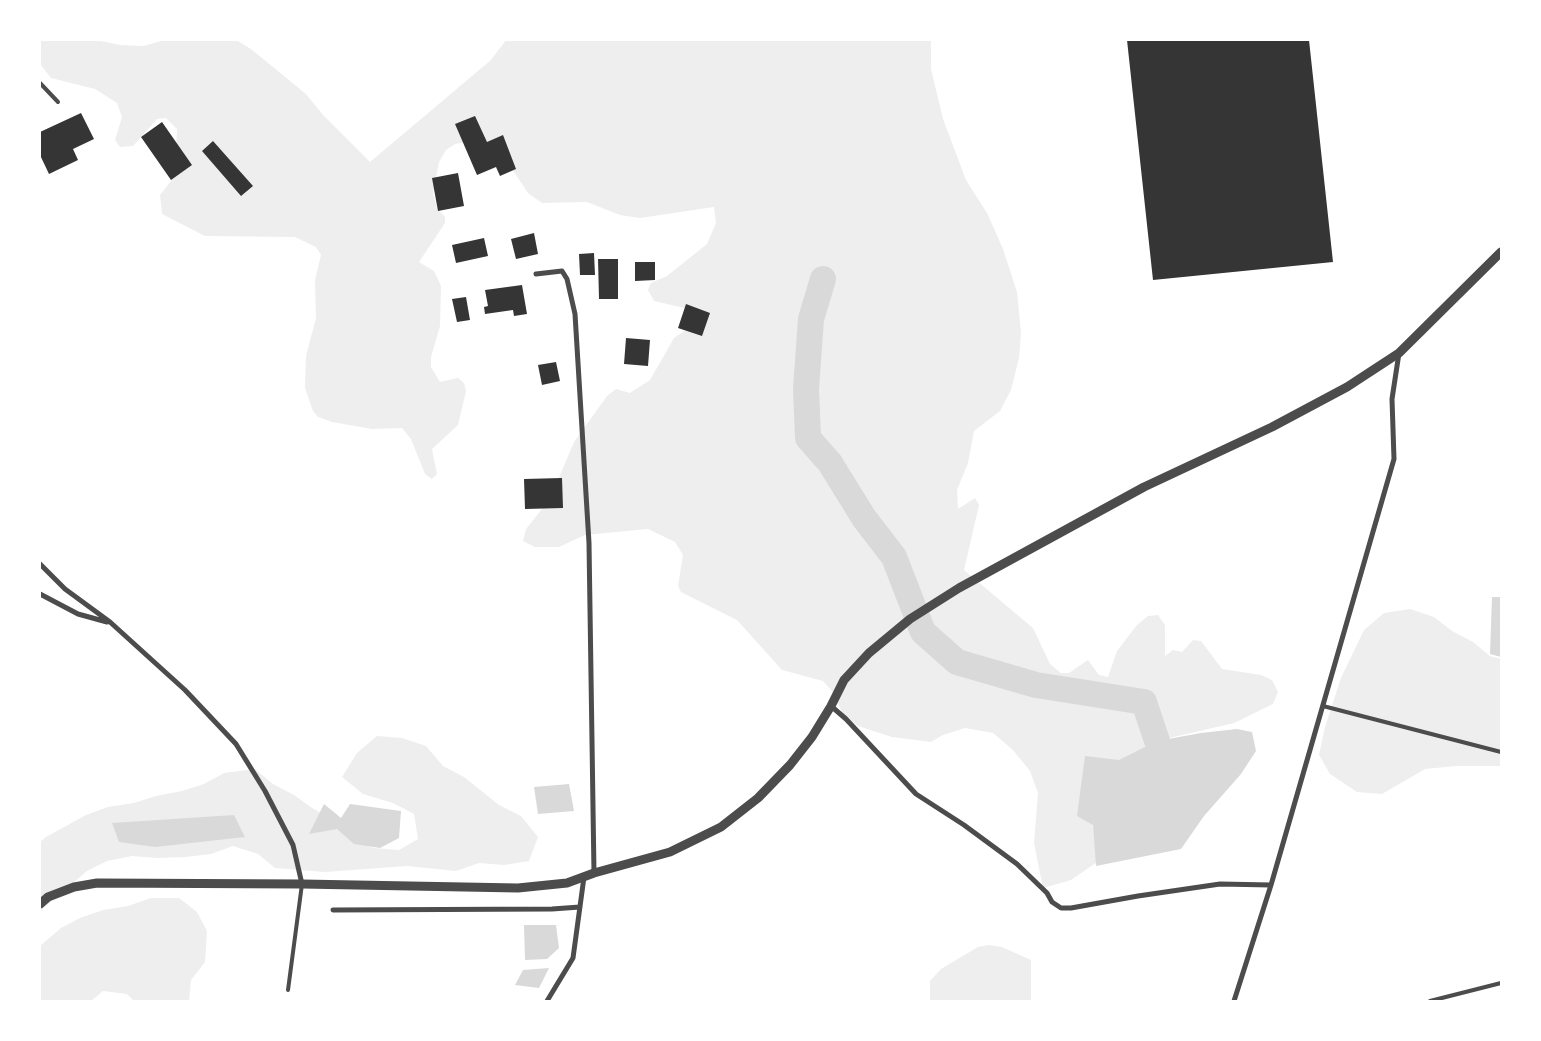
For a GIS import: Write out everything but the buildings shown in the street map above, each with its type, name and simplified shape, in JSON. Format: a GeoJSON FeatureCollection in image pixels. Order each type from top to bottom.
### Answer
{"type":"FeatureCollection","features":[{"type":"Feature","properties":{"kind":"street"},"geometry":{"type":"LineString","coordinates":[[40,904],[48,897],[74,887],[97,883],[518,888],[567,883],[594,873],[670,852],[721,827],[758,798],[790,765],[812,737],[844,680],[869,653],[910,619],[959,588],[1144,487],[1272,427],[1348,387],[1399,353],[1501,252]]}},
{"type":"Feature","properties":{"kind":"street"},"geometry":{"type":"LineString","coordinates":[[536,274],[562,271],[567,279],[575,314],[589,542],[594,873]]}},
{"type":"Feature","properties":{"kind":"street"},"geometry":{"type":"LineString","coordinates":[[1234,1001],[1271,885],[1394,459],[1392,399],[1399,353]]}},
{"type":"Feature","properties":{"kind":"street"},"geometry":{"type":"LineString","coordinates":[[40,564],[65,589],[110,622],[185,690],[236,744],[265,792],[293,845],[302,884]]}},
{"type":"Feature","properties":{"kind":"street"},"geometry":{"type":"LineString","coordinates":[[40,594],[78,614],[110,622]]}},
{"type":"Feature","properties":{"kind":"street"},"geometry":{"type":"LineString","coordinates":[[831,706],[846,719],[916,794],[964,825],[1017,864],[1047,893],[1052,902],[1061,908],[1220,884],[1271,885]]}},
{"type":"Feature","properties":{"kind":"street"},"geometry":{"type":"LineString","coordinates":[[547,1001],[572,958],[584,877]]}},
{"type":"Feature","properties":{"kind":"street"},"geometry":{"type":"LineString","coordinates":[[333,910],[552,909],[580,907]]}},
{"type":"Feature","properties":{"kind":"lane"},"geometry":{"type":"LineString","coordinates":[[40,83],[58,102]]}},
{"type":"Feature","properties":{"kind":"lane"},"geometry":{"type":"LineString","coordinates":[[1323,706],[1501,752]]}},
{"type":"Feature","properties":{"kind":"lane"},"geometry":{"type":"LineString","coordinates":[[288,990],[302,884]]}},
{"type":"Feature","properties":{"kind":"lane"},"geometry":{"type":"LineString","coordinates":[[1430,1001],[1501,983]]}},
{"type":"Feature","properties":{"kind":"shaded area"},"geometry":{"type":"Polygon","coordinates":[[[40,40],[96,40],[120,45],[144,46],[164,40],[236,40],[251,49],[306,94],[323,115],[370,162],[491,60],[506,40],[931,40],[931,69],[943,119],[966,180],[987,213],[1003,249],[1017,292],[1021,333],[1019,358],[1011,390],[1000,411],[974,431],[968,463],[957,490],[958,509],[975,498],[979,505],[964,570],[1033,628],[1050,664],[1061,673],[1069,673],[1088,660],[1099,675],[1108,677],[1117,651],[1137,625],[1148,616],[1158,615],[1165,625],[1165,656],[1173,650],[1182,652],[1193,640],[1201,641],[1222,669],[1261,675],[1272,680],[1278,692],[1273,704],[1234,723],[1165,739],[1107,766],[1092,824],[1101,853],[1100,860],[1071,880],[1043,888],[1034,843],[1038,793],[1030,771],[1013,750],[993,733],[965,728],[943,735],[931,742],[892,737],[858,726],[842,712],[832,691],[823,681],[782,670],[737,620],[681,592],[678,586],[683,555],[675,542],[648,529],[585,535],[559,547],[535,547],[523,541],[526,529],[550,499],[574,442],[607,396],[616,389],[630,393],[650,380],[674,338],[696,323],[693,310],[654,301],[648,290],[651,283],[667,276],[707,244],[716,223],[714,207],[640,218],[620,215],[587,202],[542,203],[528,193],[510,166],[467,142],[455,144],[446,150],[439,162],[433,193],[437,208],[445,217],[445,223],[419,262],[434,271],[441,286],[440,326],[431,357],[431,367],[440,382],[458,378],[464,383],[466,391],[458,425],[432,449],[437,474],[432,479],[425,474],[411,439],[402,428],[372,429],[332,422],[318,417],[313,411],[305,388],[306,356],[316,318],[315,280],[321,255],[316,247],[295,237],[205,236],[162,214],[160,195],[182,167],[176,147],[177,129],[166,118],[157,119],[133,146],[120,147],[115,140],[122,117],[117,103],[95,89],[51,78],[40,64],[40,40]]]}},
{"type":"Feature","properties":{"kind":"shaded area"},"geometry":{"type":"Polygon","coordinates":[[[1492,597],[1501,597],[1501,657],[1490,654],[1492,597]]]}},
{"type":"Feature","properties":{"kind":"shaded area"},"geometry":{"type":"Polygon","coordinates":[[[1410,609],[1434,617],[1452,631],[1473,642],[1490,656],[1501,659],[1501,766],[1456,766],[1425,769],[1382,794],[1357,792],[1330,774],[1319,755],[1325,727],[1341,678],[1364,630],[1384,613],[1410,609]]]}},
{"type":"Feature","properties":{"kind":"shaded area"},"geometry":{"type":"Polygon","coordinates":[[[1237,729],[1252,732],[1256,751],[1241,774],[1204,816],[1181,849],[1096,866],[1093,825],[1077,816],[1085,756],[1119,760],[1157,741],[1237,729]]]}},
{"type":"Feature","properties":{"kind":"shaded area"},"geometry":{"type":"Polygon","coordinates":[[[377,736],[402,738],[426,746],[443,766],[464,777],[499,805],[521,816],[538,837],[529,861],[504,865],[479,863],[456,871],[407,866],[325,872],[275,868],[258,854],[233,846],[211,854],[185,857],[157,858],[132,856],[107,861],[87,871],[40,911],[40,842],[46,837],[86,815],[108,807],[134,803],[182,791],[204,784],[224,773],[255,769],[273,784],[332,819],[350,840],[374,848],[399,850],[418,839],[414,814],[393,803],[363,794],[342,777],[357,753],[377,736]]]}},
{"type":"Feature","properties":{"kind":"shaded area"},"geometry":{"type":"Polygon","coordinates":[[[569,784],[574,811],[538,814],[534,787],[569,784]]]}},
{"type":"Feature","properties":{"kind":"shaded area"},"geometry":{"type":"Polygon","coordinates":[[[324,804],[341,818],[350,804],[401,811],[399,838],[380,848],[354,844],[337,829],[309,834],[324,804]]]}},
{"type":"Feature","properties":{"kind":"shaded area"},"geometry":{"type":"Polygon","coordinates":[[[234,815],[245,837],[155,847],[119,842],[112,823],[234,815]]]}},
{"type":"Feature","properties":{"kind":"shaded area"},"geometry":{"type":"Polygon","coordinates":[[[151,898],[179,898],[197,912],[207,931],[205,962],[191,980],[189,1001],[134,1001],[127,994],[103,991],[91,1001],[40,1001],[40,946],[61,928],[80,918],[151,898]]]}},
{"type":"Feature","properties":{"kind":"shaded area"},"geometry":{"type":"Polygon","coordinates":[[[524,925],[556,925],[559,948],[547,959],[525,960],[524,925]]]}},
{"type":"Feature","properties":{"kind":"shaded area"},"geometry":{"type":"Polygon","coordinates":[[[989,945],[1002,947],[1031,960],[1031,1001],[930,1001],[930,981],[941,969],[978,947],[989,945]]]}},
{"type":"Feature","properties":{"kind":"shaded area"},"geometry":{"type":"Polygon","coordinates":[[[549,968],[539,988],[515,985],[523,970],[549,968]]]}},
{"type":"Feature","properties":{"kind":"waterway"},"geometry":{"type":"LineString","coordinates":[[823,279],[811,319],[806,389],[808,438],[830,463],[864,518],[894,557],[923,632],[957,662],[1036,685],[1144,702],[1157,741]]}}]}
